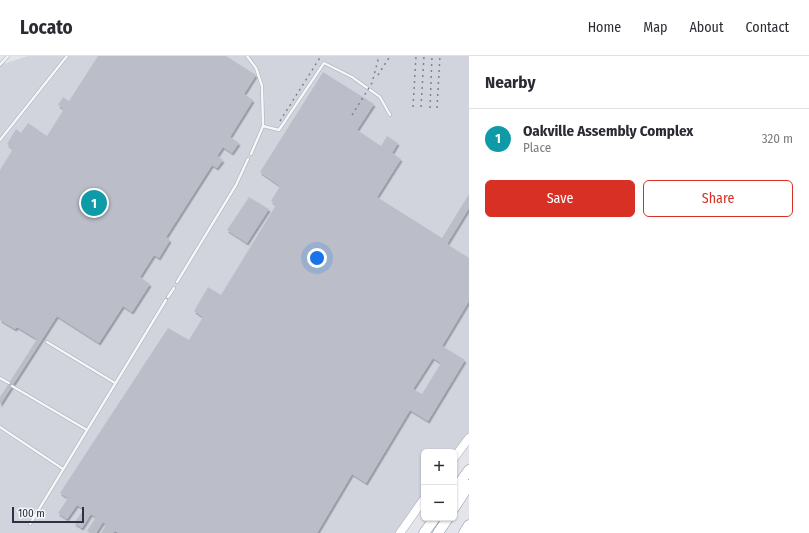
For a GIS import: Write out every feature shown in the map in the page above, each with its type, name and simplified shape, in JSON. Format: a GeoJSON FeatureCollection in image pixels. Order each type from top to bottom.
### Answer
{"type":"FeatureCollection","features":[{"type":"Feature","properties":{"kind":"highway"},"geometry":{"type":"LineString","coordinates":[[457,487],[469,470]]}},
{"type":"Feature","properties":{"kind":"highway"},"geometry":{"type":"LineString","coordinates":[[457,503],[469,485]]}},
{"type":"Feature","properties":{"kind":"highway"},"geometry":{"type":"LineString","coordinates":[[424,533],[433,521]]}},
{"type":"Feature","properties":{"kind":"highway"},"geometry":{"type":"LineString","coordinates":[[438,533],[446,521]]}},
{"type":"Feature","properties":{"kind":"highway"},"geometry":{"type":"LineString","coordinates":[[464,533],[469,525]]}},
{"type":"Feature","properties":{"kind":"street"},"geometry":{"type":"LineString","coordinates":[[457,454],[469,438]]}},
{"type":"Feature","properties":{"kind":"street"},"geometry":{"type":"LineString","coordinates":[[400,533],[421,503]]}},
{"type":"Feature","properties":{"kind":"lane"},"geometry":{"type":"LineString","coordinates":[[0,65],[8,56]]}},
{"type":"Feature","properties":{"kind":"lane"},"geometry":{"type":"LineString","coordinates":[[0,140],[67,56]]}},
{"type":"Feature","properties":{"kind":"lane"},"geometry":{"type":"LineString","coordinates":[[247,56],[256,68],[262,86],[263,126],[251,154]]}},
{"type":"Feature","properties":{"kind":"lane"},"geometry":{"type":"LineString","coordinates":[[263,126],[279,130],[324,63],[352,77],[380,97],[390,115]]}},
{"type":"Feature","properties":{"kind":"lane"},"geometry":{"type":"LineString","coordinates":[[177,282],[236,185],[248,159]]}},
{"type":"Feature","properties":{"kind":"lane"},"geometry":{"type":"LineString","coordinates":[[30,524],[174,288]]}},
{"type":"Feature","properties":{"kind":"lane"},"geometry":{"type":"LineString","coordinates":[[47,342],[115,383]]}},
{"type":"Feature","properties":{"kind":"lane"},"geometry":{"type":"LineString","coordinates":[[0,378],[9,383]]}},
{"type":"Feature","properties":{"kind":"lane"},"geometry":{"type":"LineString","coordinates":[[12,386],[87,430]]}},
{"type":"Feature","properties":{"kind":"lane"},"geometry":{"type":"LineString","coordinates":[[0,428],[63,469]]}},
{"type":"Feature","properties":{"kind":"shaded area"},"geometry":{"type":"Polygon","coordinates":[[[28,56],[469,56],[469,433],[457,451],[457,449],[421,449],[421,503],[401,533],[0,533],[0,65],[28,56]]]}},
{"type":"Feature","properties":{"kind":"building"},"geometry":{"type":"Polygon","coordinates":[[[98,56],[226,56],[256,75],[244,94],[253,100],[230,137],[239,143],[232,153],[223,147],[217,156],[223,160],[217,168],[212,165],[166,237],[170,240],[159,258],[154,255],[140,277],[150,284],[132,312],[123,306],[99,343],[57,316],[0,405],[0,397],[37,339],[17,327],[15,329],[0,320],[0,170],[13,149],[7,144],[16,129],[21,133],[28,123],[47,136],[64,109],[58,105],[63,97],[69,101],[98,56]]]}},
{"type":"Feature","properties":{"kind":"building"},"geometry":{"type":"Polygon","coordinates":[[[323,72],[374,104],[357,130],[381,146],[387,136],[398,143],[392,153],[401,159],[377,197],[442,238],[469,194],[469,208],[447,244],[469,258],[469,301],[442,346],[465,360],[428,421],[410,410],[366,483],[352,474],[317,533],[119,533],[115,531],[113,533],[101,533],[106,525],[103,522],[96,533],[90,533],[87,531],[96,517],[91,514],[82,528],[74,523],[84,509],[77,505],[67,519],[58,513],[68,498],[60,493],[168,328],[189,340],[203,317],[194,311],[208,287],[221,295],[276,205],[271,201],[280,186],[260,172],[323,72]],[[433,358],[413,389],[422,394],[441,363],[433,358]]]}},
{"type":"Feature","properties":{"kind":"building"},"geometry":{"type":"Polygon","coordinates":[[[249,197],[269,209],[247,243],[227,230],[249,197]]]}},
{"type":"Feature","properties":{"kind":"railway"},"geometry":{"type":"LineString","coordinates":[[280,121],[321,56]]}},
{"type":"Feature","properties":{"kind":"railway"},"geometry":{"type":"LineString","coordinates":[[352,115],[372,83],[379,56]]}},
{"type":"Feature","properties":{"kind":"railway"},"geometry":{"type":"LineString","coordinates":[[378,75],[390,56]]}},
{"type":"Feature","properties":{"kind":"railway"},"geometry":{"type":"LineString","coordinates":[[413,107],[416,56]]}},
{"type":"Feature","properties":{"kind":"railway"},"geometry":{"type":"LineString","coordinates":[[421,107],[424,56]]}},
{"type":"Feature","properties":{"kind":"railway"},"geometry":{"type":"LineString","coordinates":[[430,108],[432,56]]}},
{"type":"Feature","properties":{"kind":"railway"},"geometry":{"type":"LineString","coordinates":[[437,108],[440,56]]}},
{"type":"Feature","properties":{"kind":"place","name":"Oakville Assembly Complex"},"geometry":{"type":"Point","coordinates":[94,203]}}]}
